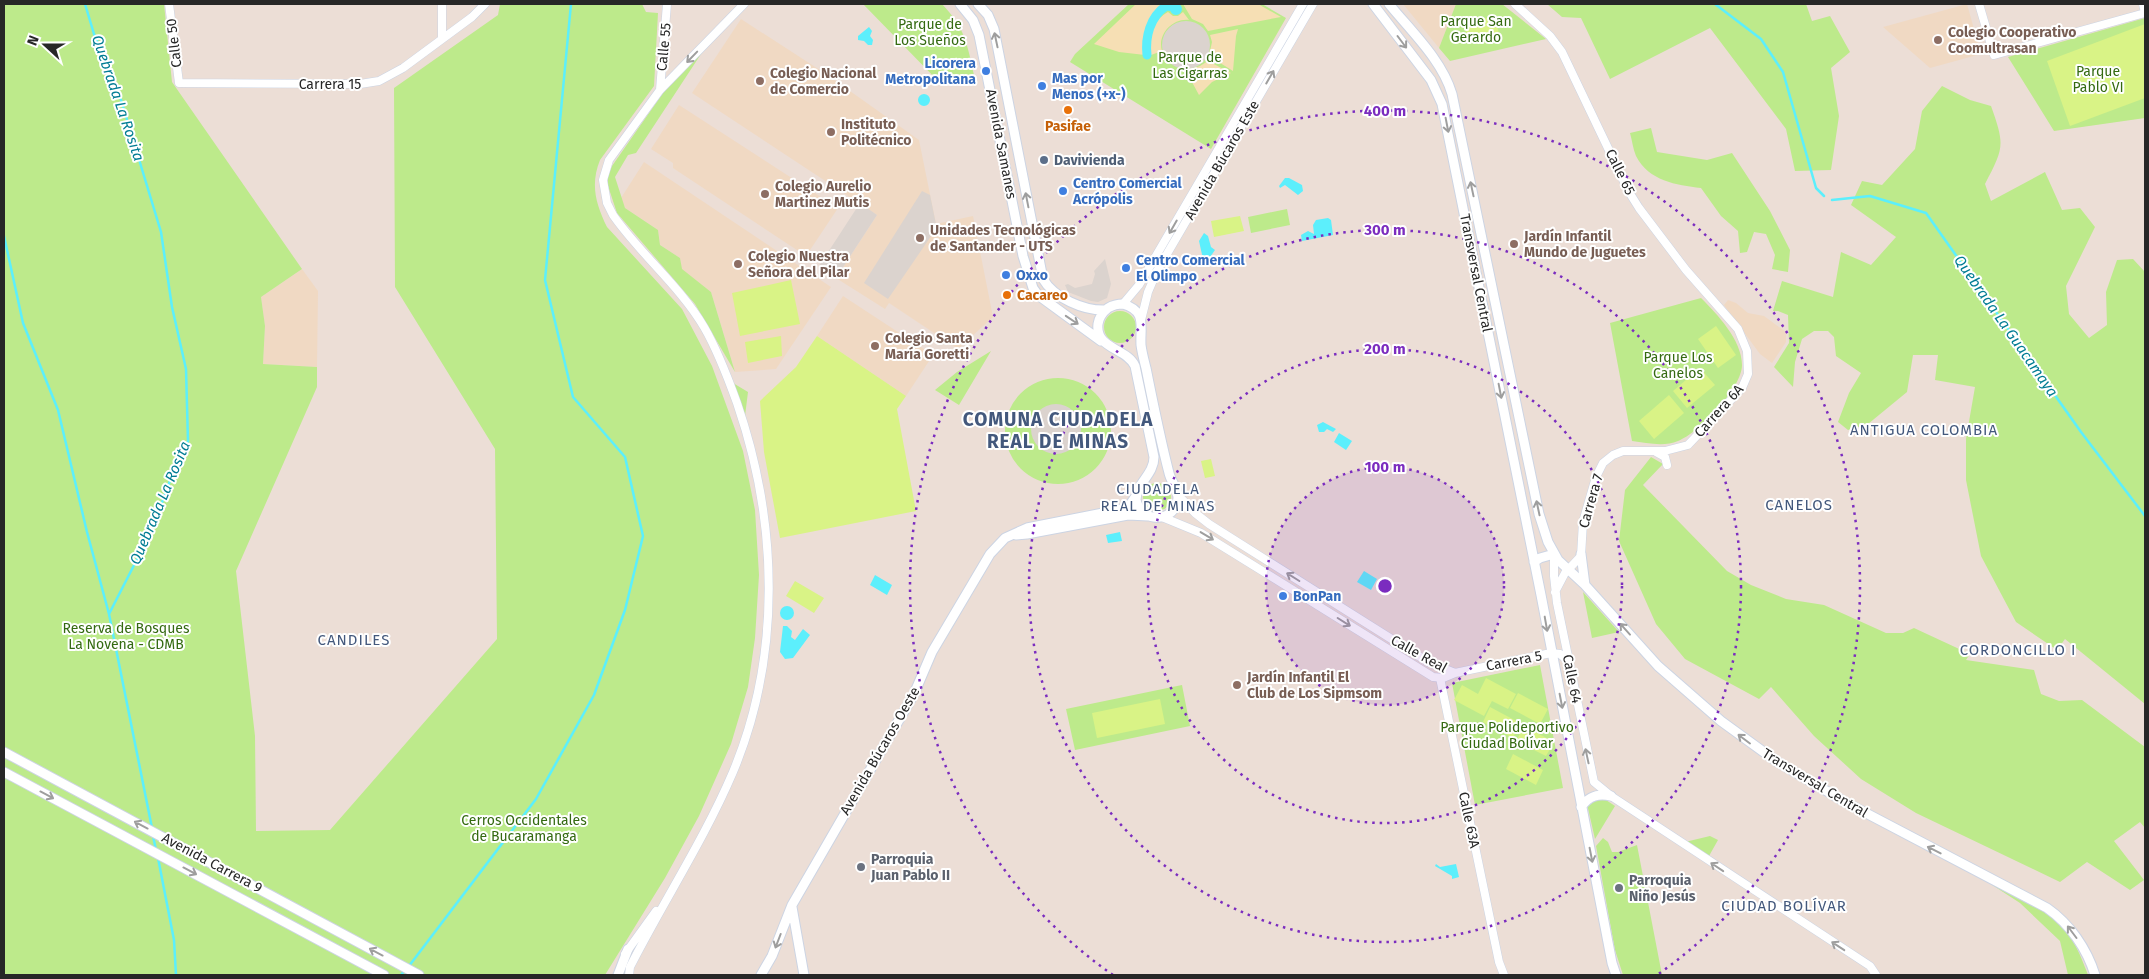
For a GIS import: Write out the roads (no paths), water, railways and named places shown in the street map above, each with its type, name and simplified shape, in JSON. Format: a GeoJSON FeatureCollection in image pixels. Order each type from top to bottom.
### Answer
{"type":"FeatureCollection","features":[{"type":"Feature","properties":{"kind":"main road","name":"Avenida Samanes"},"geometry":{"type":"LineString","coordinates":[[960,4],[974,20],[979,35],[1023,256],[1033,288],[1044,300],[1134,363],[1154,453],[1151,471],[1139,486],[1136,496]]}},
{"type":"Feature","properties":{"kind":"main road","name":"Avenida Samanes"},"geometry":{"type":"LineString","coordinates":[[978,4],[988,14],[994,29],[1043,278],[1047,286],[1060,296],[1086,308],[1106,310]]}},
{"type":"Feature","properties":{"kind":"main road","name":"Transversal Central"},"geometry":{"type":"LineString","coordinates":[[1373,4],[1431,80],[1441,99],[1612,963],[1616,975]]}},
{"type":"Feature","properties":{"kind":"main road","name":"Transversal Central"},"geometry":{"type":"LineString","coordinates":[[1389,4],[1440,66],[1450,85],[1539,514],[1554,554],[1658,666],[1721,721],[1776,761],[1845,802],[2047,908],[2062,920],[2079,941],[2095,975]]}},
{"type":"Feature","properties":{"kind":"main road"},"geometry":{"type":"LineString","coordinates":[[1010,535],[1028,534],[1128,515],[1162,517],[1173,510],[1178,494],[1169,473],[1142,352],[1141,320],[1134,310],[1123,304],[1112,306],[1106,310],[1100,318],[1098,328],[1100,336],[1105,343]]}},
{"type":"Feature","properties":{"kind":"main road"},"geometry":{"type":"LineString","coordinates":[[1136,496],[1139,508],[1148,516]]}},
{"type":"Feature","properties":{"kind":"main road"},"geometry":{"type":"LineString","coordinates":[[1010,535],[1027,528],[1123,510],[1129,506],[1136,496]]}},
{"type":"Feature","properties":{"kind":"main road","name":"Avenida Búcaros Oeste"},"geometry":{"type":"LineString","coordinates":[[761,975],[772,956],[792,905],[914,694],[932,652],[990,554],[1000,542],[1010,535]]}},
{"type":"Feature","properties":{"kind":"main road"},"geometry":{"type":"LineString","coordinates":[[1534,562],[1554,554]]}},
{"type":"Feature","properties":{"kind":"main road"},"geometry":{"type":"LineString","coordinates":[[1579,558],[1585,586]]}},
{"type":"Feature","properties":{"kind":"main road","name":"Avenida Carrera 9"},"geometry":{"type":"LineString","coordinates":[[4,752],[419,975]]}},
{"type":"Feature","properties":{"kind":"main road","name":"Avenida Carrera 9"},"geometry":{"type":"LineString","coordinates":[[4,772],[384,975]]}},
{"type":"Feature","properties":{"kind":"main road"},"geometry":{"type":"LineString","coordinates":[[1581,807],[1585,802],[1597,795],[1611,796]]}},
{"type":"Feature","properties":{"kind":"main road"},"geometry":{"type":"LineString","coordinates":[[792,905],[804,975]]}},
{"type":"Feature","properties":{"kind":"main road"},"geometry":{"type":"LineString","coordinates":[[618,975],[628,949]]}},
{"type":"Feature","properties":{"kind":"street","name":"Calle 50"},"geometry":{"type":"LineString","coordinates":[[169,4],[179,83]]}},
{"type":"Feature","properties":{"kind":"street"},"geometry":{"type":"LineString","coordinates":[[442,4],[442,39]]}},
{"type":"Feature","properties":{"kind":"street","name":"Carrera 15"},"geometry":{"type":"LineString","coordinates":[[179,83],[371,83],[388,77],[403,68],[472,17],[485,4]]}},
{"type":"Feature","properties":{"kind":"street","name":"Calle 55"},"geometry":{"type":"LineString","coordinates":[[660,90],[667,4]]}},
{"type":"Feature","properties":{"kind":"street"},"geometry":{"type":"LineString","coordinates":[[629,975],[630,967],[705,829],[744,743],[763,665],[769,594],[767,536],[760,488],[753,453],[726,374],[699,319],[618,222],[606,198],[603,180],[609,160],[660,90],[744,4]]}},
{"type":"Feature","properties":{"kind":"street","name":"Avenida Búcaros Este"},"geometry":{"type":"LineString","coordinates":[[1123,304],[1139,285],[1303,4]]}},
{"type":"Feature","properties":{"kind":"street","name":"Avenida Búcaros Este"},"geometry":{"type":"LineString","coordinates":[[1141,320],[1148,292],[1157,271],[1313,4]]}},
{"type":"Feature","properties":{"kind":"street","name":"Calle 65"},"geometry":{"type":"LineString","coordinates":[[1514,4],[1556,44],[1572,70],[1638,208],[1702,290],[1731,321],[1743,340]]}},
{"type":"Feature","properties":{"kind":"street"},"geometry":{"type":"LineString","coordinates":[[1979,4],[1994,55],[2145,13],[2142,4]]}},
{"type":"Feature","properties":{"kind":"street","name":"Carrera 6A"},"geometry":{"type":"LineString","coordinates":[[1683,447],[1692,441],[1744,384],[1749,364],[1743,340]]}},
{"type":"Feature","properties":{"kind":"street","name":"Carrera 7"},"geometry":{"type":"LineString","coordinates":[[1579,558],[1583,522],[1596,477],[1603,463],[1613,455],[1623,451],[1654,452],[1683,447]]}},
{"type":"Feature","properties":{"kind":"street"},"geometry":{"type":"LineString","coordinates":[[1654,452],[1664,457],[1667,465]]}},
{"type":"Feature","properties":{"kind":"street","name":"Calle Real"},"geometry":{"type":"LineString","coordinates":[[1178,494],[1195,513],[1209,524],[1428,662],[1456,673]]}},
{"type":"Feature","properties":{"kind":"street","name":"Calle Real"},"geometry":{"type":"LineString","coordinates":[[1162,517],[1201,533],[1432,677],[1440,678],[1456,673]]}},
{"type":"Feature","properties":{"kind":"street","name":"Calle 64"},"geometry":{"type":"LineString","coordinates":[[1554,554],[1556,592],[1568,662],[1594,782],[1611,796],[1870,966],[1876,975]]}},
{"type":"Feature","properties":{"kind":"street"},"geometry":{"type":"LineString","coordinates":[[1556,592],[1566,567],[1579,558]]}},
{"type":"Feature","properties":{"kind":"street","name":"Carrera 5"},"geometry":{"type":"LineString","coordinates":[[1456,673],[1552,654],[1560,654],[1568,662]]}},
{"type":"Feature","properties":{"kind":"street","name":"Calle 63A"},"geometry":{"type":"LineString","coordinates":[[1440,678],[1499,962],[1504,975]]}},
{"type":"Feature","properties":{"kind":"street"},"geometry":{"type":"LineString","coordinates":[[613,975],[646,922],[664,903]]}},
{"type":"Feature","properties":{"kind":"street","name":"Calle 63A"},"geometry":{"type":"LineString","coordinates":[[1497,975],[1499,962]]}},
{"type":"Feature","properties":{"kind":"water"},"geometry":{"type":"Polygon","coordinates":[[[1174,3],[1178,3],[1182,9],[1178,15],[1174,15],[1170,11],[1170,7],[1174,3]]]}},
{"type":"Feature","properties":{"kind":"water"},"geometry":{"type":"Polygon","coordinates":[[[869,27],[872,31],[870,36],[873,40],[872,45],[858,40],[858,36],[869,27]]]}},
{"type":"Feature","properties":{"kind":"water"},"geometry":{"type":"Polygon","coordinates":[[[922,94],[926,94],[930,100],[926,106],[922,106],[918,102],[918,98],[922,94]]]}},
{"type":"Feature","properties":{"kind":"water"},"geometry":{"type":"Polygon","coordinates":[[[1285,178],[1289,178],[1302,185],[1303,191],[1298,195],[1285,185],[1280,188],[1279,186],[1285,178]]]}},
{"type":"Feature","properties":{"kind":"water"},"geometry":{"type":"Polygon","coordinates":[[[1328,218],[1331,220],[1333,235],[1302,241],[1301,235],[1308,231],[1314,234],[1313,225],[1316,220],[1328,218]]]}},
{"type":"Feature","properties":{"kind":"water"},"geometry":{"type":"Polygon","coordinates":[[[1204,233],[1208,236],[1211,247],[1215,250],[1208,260],[1203,259],[1199,241],[1204,233]]]}},
{"type":"Feature","properties":{"kind":"water"},"geometry":{"type":"Polygon","coordinates":[[[1323,422],[1336,429],[1333,432],[1327,429],[1324,432],[1319,432],[1317,425],[1323,422]]]}},
{"type":"Feature","properties":{"kind":"water"},"geometry":{"type":"Polygon","coordinates":[[[1339,433],[1352,441],[1346,450],[1334,442],[1339,433]]]}},
{"type":"Feature","properties":{"kind":"water"},"geometry":{"type":"Polygon","coordinates":[[[1120,532],[1122,541],[1108,543],[1106,535],[1120,532]]]}},
{"type":"Feature","properties":{"kind":"water"},"geometry":{"type":"Polygon","coordinates":[[[1364,571],[1377,579],[1371,590],[1357,582],[1364,571]]]}},
{"type":"Feature","properties":{"kind":"water"},"geometry":{"type":"Polygon","coordinates":[[[875,575],[892,585],[887,595],[870,585],[875,575]]]}},
{"type":"Feature","properties":{"kind":"water"},"geometry":{"type":"Polygon","coordinates":[[[787,606],[792,608],[794,613],[792,618],[787,620],[782,618],[780,613],[782,608],[787,606]]]}},
{"type":"Feature","properties":{"kind":"water"},"geometry":{"type":"Polygon","coordinates":[[[783,626],[787,626],[792,631],[791,637],[795,640],[803,629],[810,635],[793,658],[785,659],[780,652],[783,626]]]}},
{"type":"Feature","properties":{"kind":"water"},"geometry":{"type":"Polygon","coordinates":[[[1436,864],[1440,867],[1456,864],[1459,877],[1452,879],[1452,876],[1435,866],[1436,864]]]}},
{"type":"Feature","properties":{"kind":"waterway","name":"Quebrada La Rosita"},"geometry":{"type":"LineString","coordinates":[[85,4],[94,34],[118,90],[161,232],[172,307],[186,369],[188,441],[171,478],[151,532],[109,614],[152,828]]}},
{"type":"Feature","properties":{"kind":"waterway"},"geometry":{"type":"LineString","coordinates":[[409,966],[536,799],[594,695],[625,610],[643,536],[625,457],[573,397],[545,280],[571,4]]}},
{"type":"Feature","properties":{"kind":"waterway","name":"Quebrada La Guacamaya"},"geometry":{"type":"LineString","coordinates":[[1715,4],[1761,39],[1783,72],[1816,188],[1824,196]]}},
{"type":"Feature","properties":{"kind":"waterway"},"geometry":{"type":"LineString","coordinates":[[1147,55],[1148,34],[1152,22],[1166,6],[1175,7]]}},
{"type":"Feature","properties":{"kind":"waterway","name":"Quebrada La Guacamaya"},"geometry":{"type":"LineString","coordinates":[[1832,200],[1870,196],[1926,213],[2081,432],[2145,516]]}},
{"type":"Feature","properties":{"kind":"waterway"},"geometry":{"type":"LineString","coordinates":[[4,236],[23,323],[58,410],[109,614]]}},
{"type":"Feature","properties":{"kind":"waterway","name":"Quebrada La Rosita"},"geometry":{"type":"LineString","coordinates":[[153,836],[156,850]]}},
{"type":"Feature","properties":{"kind":"waterway","name":"Quebrada La Rosita"},"geometry":{"type":"LineString","coordinates":[[158,858],[174,940],[176,975]]}},
{"type":"Feature","properties":{"kind":"waterway"},"geometry":{"type":"LineString","coordinates":[[401,975],[405,970]]}},
{"type":"Feature","properties":{"kind":"place","name":"Colegio Cooperativo Coomultrasan"},"geometry":{"type":"Point","coordinates":[1938,40]}},
{"type":"Feature","properties":{"kind":"place","name":"Licorera Metropolitana"},"geometry":{"type":"Point","coordinates":[986,71]}},
{"type":"Feature","properties":{"kind":"place","name":"Colegio Nacional de Comercio"},"geometry":{"type":"Point","coordinates":[760,81]}},
{"type":"Feature","properties":{"kind":"place","name":"Mas por Menos (+x-)"},"geometry":{"type":"Point","coordinates":[1042,86]}},
{"type":"Feature","properties":{"kind":"place","name":"Pasifae"},"geometry":{"type":"Point","coordinates":[1068,110]}},
{"type":"Feature","properties":{"kind":"place","name":"Instituto Politécnico"},"geometry":{"type":"Point","coordinates":[831,132]}},
{"type":"Feature","properties":{"kind":"place","name":"Davivienda"},"geometry":{"type":"Point","coordinates":[1044,160]}},
{"type":"Feature","properties":{"kind":"place","name":"Centro Comercial Acrópolis"},"geometry":{"type":"Point","coordinates":[1063,191]}},
{"type":"Feature","properties":{"kind":"place","name":"Colegio Aurelio Martinez Mutis"},"geometry":{"type":"Point","coordinates":[765,194]}},
{"type":"Feature","properties":{"kind":"place","name":"Unidades Tecnológicas de Santander - UTS"},"geometry":{"type":"Point","coordinates":[920,238]}},
{"type":"Feature","properties":{"kind":"place","name":"Jardín Infantil Mundo de Juguetes"},"geometry":{"type":"Point","coordinates":[1514,244]}},
{"type":"Feature","properties":{"kind":"place","name":"Colegio Nuestra Señora del Pilar"},"geometry":{"type":"Point","coordinates":[738,264]}},
{"type":"Feature","properties":{"kind":"place","name":"Centro Comercial El Olimpo"},"geometry":{"type":"Point","coordinates":[1126,268]}},
{"type":"Feature","properties":{"kind":"place","name":"Oxxo"},"geometry":{"type":"Point","coordinates":[1006,275]}},
{"type":"Feature","properties":{"kind":"place","name":"Cacareo"},"geometry":{"type":"Point","coordinates":[1007,295]}},
{"type":"Feature","properties":{"kind":"place","name":"Colegio Santa María Goretti"},"geometry":{"type":"Point","coordinates":[875,346]}},
{"type":"Feature","properties":{"kind":"place","name":"BonPan"},"geometry":{"type":"Point","coordinates":[1283,596]}},
{"type":"Feature","properties":{"kind":"place","name":"Jardín Infantil El Club de Los Sipmsom"},"geometry":{"type":"Point","coordinates":[1237,685]}},
{"type":"Feature","properties":{"kind":"place","name":"Parroquia Juan Pablo II"},"geometry":{"type":"Point","coordinates":[861,867]}},
{"type":"Feature","properties":{"kind":"place","name":"Parroquia Niño Jesús"},"geometry":{"type":"Point","coordinates":[1619,888]}},
{"type":"Feature","properties":{"kind":"district","name":"COMUNA CIUDADELA REAL DE MINAS"},"geometry":{"type":"Point","coordinates":[1058,430]}},
{"type":"Feature","properties":{"kind":"district","name":"ANTIGUA COLOMBIA"},"geometry":{"type":"Point","coordinates":[1924,430]}},
{"type":"Feature","properties":{"kind":"district","name":"CIUDADELA REAL DE MINAS"},"geometry":{"type":"Point","coordinates":[1158,498]}},
{"type":"Feature","properties":{"kind":"district","name":"CANELOS"},"geometry":{"type":"Point","coordinates":[1799,505]}},
{"type":"Feature","properties":{"kind":"district","name":"CANDILES"},"geometry":{"type":"Point","coordinates":[354,640]}},
{"type":"Feature","properties":{"kind":"district","name":"CORDONCILLO I"},"geometry":{"type":"Point","coordinates":[2018,650]}},
{"type":"Feature","properties":{"kind":"district","name":"CIUDAD BOLÍVAR"},"geometry":{"type":"Point","coordinates":[1784,906]}},
{"type":"Feature","properties":{"kind":"park label","name":"Parque San Gerardo"},"geometry":{"type":"Point","coordinates":[1476,30]}},
{"type":"Feature","properties":{"kind":"park label","name":"Parque de Los Sueños"},"geometry":{"type":"Point","coordinates":[930,32]}},
{"type":"Feature","properties":{"kind":"park label","name":"Parque de Las Cigarras"},"geometry":{"type":"Point","coordinates":[1190,66]}},
{"type":"Feature","properties":{"kind":"park label","name":"Parque Pablo VI"},"geometry":{"type":"Point","coordinates":[2098,79]}},
{"type":"Feature","properties":{"kind":"park label","name":"Parque Los Canelos"},"geometry":{"type":"Point","coordinates":[1678,366]}},
{"type":"Feature","properties":{"kind":"park label","name":"Reserva de Bosques La Novena - CDMB"},"geometry":{"type":"Point","coordinates":[126,636]}},
{"type":"Feature","properties":{"kind":"park label","name":"Parque Polideportivo Ciudad Bolívar"},"geometry":{"type":"Point","coordinates":[1507,736]}},
{"type":"Feature","properties":{"kind":"park label","name":"Cerros Occidentales de Bucaramanga"},"geometry":{"type":"Point","coordinates":[524,828]}}]}
